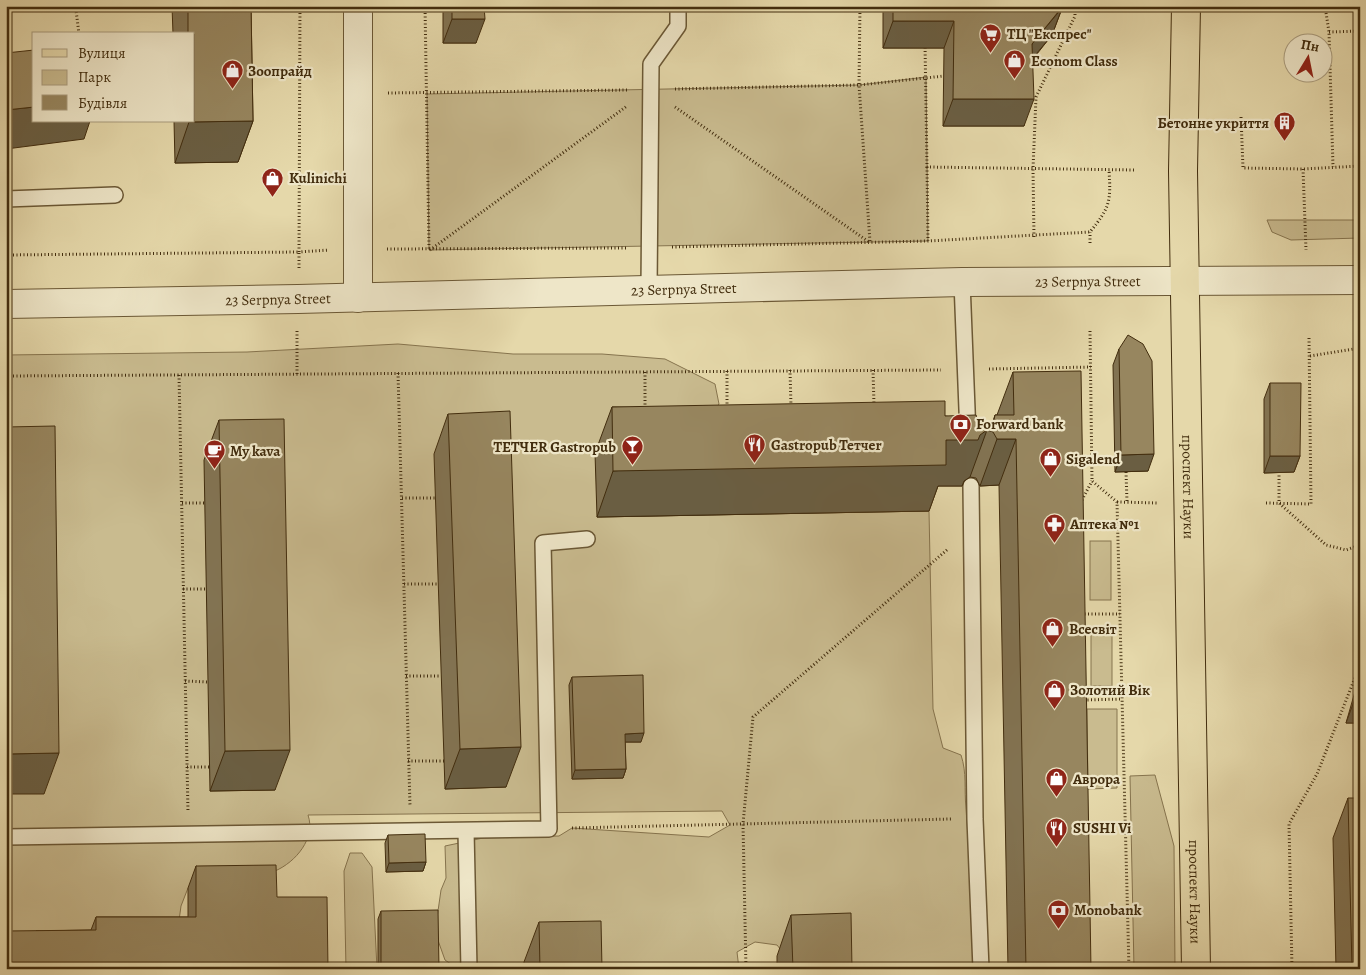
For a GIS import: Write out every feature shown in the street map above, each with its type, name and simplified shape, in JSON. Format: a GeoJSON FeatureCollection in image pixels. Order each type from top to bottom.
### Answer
{"type":"FeatureCollection","features":[{"type":"Feature","properties":{"kind":"main road","name":"проспект Науки"},"geometry":{"type":"LineString","coordinates":[[1186,6],[1183,171],[1196,969]]}},
{"type":"Feature","properties":{"kind":"street"},"geometry":{"type":"LineString","coordinates":[[358,6],[358,298]]}},
{"type":"Feature","properties":{"kind":"street","name":"23 Serpnya Street"},"geometry":{"type":"LineString","coordinates":[[6,304],[358,298],[962,282],[1360,280]]}},
{"type":"Feature","properties":{"kind":"lane"},"geometry":{"type":"LineString","coordinates":[[649,289],[651,64],[678,26],[678,6]]}},
{"type":"Feature","properties":{"kind":"lane"},"geometry":{"type":"LineString","coordinates":[[6,199],[115,195]]}},
{"type":"Feature","properties":{"kind":"lane"},"geometry":{"type":"LineString","coordinates":[[962,282],[968,452]]}},
{"type":"Feature","properties":{"kind":"lane"},"geometry":{"type":"LineString","coordinates":[[971,486],[975,818],[981,969]]}},
{"type":"Feature","properties":{"kind":"lane"},"geometry":{"type":"LineString","coordinates":[[6,837],[549,829],[543,543],[587,539]]}},
{"type":"Feature","properties":{"kind":"lane"},"geometry":{"type":"LineString","coordinates":[[466,831],[469,969]]}},
{"type":"Feature","properties":{"kind":"path"},"geometry":{"type":"LineString","coordinates":[[73,6],[76,10],[79,32]]}},
{"type":"Feature","properties":{"kind":"path"},"geometry":{"type":"LineString","coordinates":[[300,6],[299,252],[358,248],[429,250],[870,243],[1090,232]]}},
{"type":"Feature","properties":{"kind":"path"},"geometry":{"type":"LineString","coordinates":[[425,6],[428,94],[429,250]]}},
{"type":"Feature","properties":{"kind":"path"},"geometry":{"type":"LineString","coordinates":[[860,6],[859,85],[870,243]]}},
{"type":"Feature","properties":{"kind":"path"},"geometry":{"type":"LineString","coordinates":[[1034,236],[1032,169],[1036,97],[1075,16],[1075,6]]}},
{"type":"Feature","properties":{"kind":"path"},"geometry":{"type":"LineString","coordinates":[[1325,6],[1329,32],[1360,31]]}},
{"type":"Feature","properties":{"kind":"path"},"geometry":{"type":"LineString","coordinates":[[925,42],[928,241]]}},
{"type":"Feature","properties":{"kind":"path"},"geometry":{"type":"LineString","coordinates":[[926,77],[944,76]]}},
{"type":"Feature","properties":{"kind":"path"},"geometry":{"type":"LineString","coordinates":[[1330,82],[1333,167]]}},
{"type":"Feature","properties":{"kind":"path"},"geometry":{"type":"LineString","coordinates":[[358,93],[428,94],[650,89],[870,243]]}},
{"type":"Feature","properties":{"kind":"path"},"geometry":{"type":"LineString","coordinates":[[1241,117],[1243,168],[1303,169],[1360,166]]}},
{"type":"Feature","properties":{"kind":"path"},"geometry":{"type":"LineString","coordinates":[[927,168],[1135,170]]}},
{"type":"Feature","properties":{"kind":"path"},"geometry":{"type":"LineString","coordinates":[[1303,169],[1306,250]]}},
{"type":"Feature","properties":{"kind":"path"},"geometry":{"type":"LineString","coordinates":[[1090,243],[1090,232],[1106,212],[1110,195],[1109,170]]}},
{"type":"Feature","properties":{"kind":"path"},"geometry":{"type":"LineString","coordinates":[[1077,508],[1092,481],[1090,331]]}},
{"type":"Feature","properties":{"kind":"path"},"geometry":{"type":"LineString","coordinates":[[1266,504],[1311,504],[1309,338]]}},
{"type":"Feature","properties":{"kind":"path"},"geometry":{"type":"LineString","coordinates":[[1310,356],[1360,348]]}},
{"type":"Feature","properties":{"kind":"path"},"geometry":{"type":"LineString","coordinates":[[6,376],[964,370],[1091,367]]}},
{"type":"Feature","properties":{"kind":"path"},"geometry":{"type":"LineString","coordinates":[[790,370],[791,410]]}},
{"type":"Feature","properties":{"kind":"path"},"geometry":{"type":"LineString","coordinates":[[873,370],[874,409]]}},
{"type":"Feature","properties":{"kind":"path"},"geometry":{"type":"LineString","coordinates":[[727,371],[727,411]]}},
{"type":"Feature","properties":{"kind":"path"},"geometry":{"type":"LineString","coordinates":[[645,372],[645,416]]}},
{"type":"Feature","properties":{"kind":"path"},"geometry":{"type":"LineString","coordinates":[[398,373],[410,832]]}},
{"type":"Feature","properties":{"kind":"path"},"geometry":{"type":"LineString","coordinates":[[179,375],[188,835]]}},
{"type":"Feature","properties":{"kind":"path"},"geometry":{"type":"LineString","coordinates":[[1126,472],[1127,502]]}},
{"type":"Feature","properties":{"kind":"path"},"geometry":{"type":"LineString","coordinates":[[1279,472],[1279,503],[1326,545],[1346,550],[1360,545]]}},
{"type":"Feature","properties":{"kind":"path"},"geometry":{"type":"LineString","coordinates":[[1092,481],[1117,502],[1158,503]]}},
{"type":"Feature","properties":{"kind":"path"},"geometry":{"type":"LineString","coordinates":[[402,498],[435,498]]}},
{"type":"Feature","properties":{"kind":"path"},"geometry":{"type":"LineString","coordinates":[[1117,502],[1130,969]]}},
{"type":"Feature","properties":{"kind":"path"},"geometry":{"type":"LineString","coordinates":[[182,503],[205,503]]}},
{"type":"Feature","properties":{"kind":"path"},"geometry":{"type":"LineString","coordinates":[[746,969],[743,824],[753,717],[972,528]]}},
{"type":"Feature","properties":{"kind":"path"},"geometry":{"type":"LineString","coordinates":[[404,584],[438,584]]}},
{"type":"Feature","properties":{"kind":"path"},"geometry":{"type":"LineString","coordinates":[[183,589],[207,589]]}},
{"type":"Feature","properties":{"kind":"path"},"geometry":{"type":"LineString","coordinates":[[1078,614],[1120,614]]}},
{"type":"Feature","properties":{"kind":"path"},"geometry":{"type":"LineString","coordinates":[[1292,969],[1289,824],[1317,774],[1360,665]]}},
{"type":"Feature","properties":{"kind":"path"},"geometry":{"type":"LineString","coordinates":[[406,676],[441,676]]}},
{"type":"Feature","properties":{"kind":"path"},"geometry":{"type":"LineString","coordinates":[[185,682],[208,682]]}},
{"type":"Feature","properties":{"kind":"path"},"geometry":{"type":"LineString","coordinates":[[1078,700],[1122,699]]}},
{"type":"Feature","properties":{"kind":"path"},"geometry":{"type":"LineString","coordinates":[[408,761],[444,761]]}},
{"type":"Feature","properties":{"kind":"path"},"geometry":{"type":"LineString","coordinates":[[187,767],[210,767]]}},
{"type":"Feature","properties":{"kind":"path"},"geometry":{"type":"LineString","coordinates":[[549,829],[975,818]]}},
{"type":"Feature","properties":{"kind":"green space"},"geometry":{"type":"Polygon","coordinates":[[[926,77],[928,241],[429,250],[427,94],[859,85],[926,77]]]}},
{"type":"Feature","properties":{"kind":"green space"},"geometry":{"type":"Polygon","coordinates":[[[1267,220],[1360,220],[1360,238],[1291,240],[1272,232],[1267,220]]]}},
{"type":"Feature","properties":{"kind":"green space"},"geometry":{"type":"Polygon","coordinates":[[[398,344],[513,354],[602,354],[665,359],[715,384],[719,404],[712,414],[597,517],[929,511],[933,709],[943,748],[961,755],[964,768],[975,969],[837,969],[781,950],[777,945],[755,942],[737,952],[739,969],[599,969],[524,962],[523,969],[458,969],[445,960],[435,932],[441,890],[446,878],[445,846],[483,838],[559,836],[572,828],[709,837],[730,825],[722,811],[308,815],[310,824],[307,840],[297,855],[283,867],[275,871],[188,888],[181,906],[177,935],[6,966],[6,355],[247,352],[398,344]]]}},
{"type":"Feature","properties":{"kind":"green space"},"geometry":{"type":"Polygon","coordinates":[[[1090,541],[1111,541],[1111,600],[1090,600],[1090,541]]]}},
{"type":"Feature","properties":{"kind":"green space"},"geometry":{"type":"Polygon","coordinates":[[[1091,627],[1112,627],[1112,686],[1091,686],[1091,627]]]}},
{"type":"Feature","properties":{"kind":"green space"},"geometry":{"type":"Polygon","coordinates":[[[1087,709],[1117,709],[1117,788],[1088,789],[1087,709]]]}},
{"type":"Feature","properties":{"kind":"green space"},"geometry":{"type":"Polygon","coordinates":[[[1155,775],[1174,846],[1175,969],[1134,969],[1130,776],[1155,775]]]}},
{"type":"Feature","properties":{"kind":"green space"},"geometry":{"type":"Polygon","coordinates":[[[350,853],[362,853],[372,867],[377,969],[346,969],[344,871],[350,853]]]}},
{"type":"Feature","properties":{"kind":"building"},"geometry":{"type":"Polygon","coordinates":[[[188,6],[251,6],[253,121],[195,122],[195,32],[188,32],[188,6]]]}},
{"type":"Feature","properties":{"kind":"building"},"geometry":{"type":"Polygon","coordinates":[[[452,6],[484,6],[485,19],[452,19],[452,6]]]}},
{"type":"Feature","properties":{"kind":"building","name":"ТЦ \"Експрес\""},"geometry":{"type":"Polygon","coordinates":[[[893,6],[1063,6],[1032,44],[1034,99],[953,99],[954,21],[893,21],[893,6]]]}},
{"type":"Feature","properties":{"kind":"building"},"geometry":{"type":"Polygon","coordinates":[[[32,50],[32,107],[6,110],[6,53],[32,50]]]}},
{"type":"Feature","properties":{"kind":"building"},"geometry":{"type":"Polygon","coordinates":[[[1128,335],[1143,344],[1152,361],[1154,454],[1121,455],[1119,349],[1128,335]]]}},
{"type":"Feature","properties":{"kind":"building"},"geometry":{"type":"Polygon","coordinates":[[[1081,371],[1091,969],[1026,969],[1016,439],[997,439],[993,432],[987,430],[980,435],[978,440],[946,440],[946,465],[613,471],[612,407],[945,401],[945,416],[976,415],[978,421],[987,425],[994,420],[995,415],[1014,415],[1013,372],[1081,371]]]}},
{"type":"Feature","properties":{"kind":"building"},"geometry":{"type":"Polygon","coordinates":[[[1270,383],[1301,383],[1300,456],[1270,456],[1270,383]]]}},
{"type":"Feature","properties":{"kind":"building"},"geometry":{"type":"Polygon","coordinates":[[[510,411],[521,747],[460,749],[448,414],[510,411]]]}},
{"type":"Feature","properties":{"kind":"building"},"geometry":{"type":"Polygon","coordinates":[[[284,419],[290,750],[225,751],[219,420],[284,419]]]}},
{"type":"Feature","properties":{"kind":"building"},"geometry":{"type":"Polygon","coordinates":[[[55,426],[59,753],[6,754],[6,427],[55,426]]]}},
{"type":"Feature","properties":{"kind":"building"},"geometry":{"type":"Polygon","coordinates":[[[643,675],[644,733],[625,734],[626,769],[575,770],[572,677],[643,675]]]}},
{"type":"Feature","properties":{"kind":"building"},"geometry":{"type":"Polygon","coordinates":[[[1360,682],[1360,693],[1357,693],[1360,682]]]}},
{"type":"Feature","properties":{"kind":"building"},"geometry":{"type":"Polygon","coordinates":[[[1348,798],[1360,798],[1360,969],[1352,969],[1348,798]]]}},
{"type":"Feature","properties":{"kind":"building"},"geometry":{"type":"Polygon","coordinates":[[[425,834],[426,862],[389,863],[388,835],[425,834]]]}},
{"type":"Feature","properties":{"kind":"building"},"geometry":{"type":"Polygon","coordinates":[[[276,865],[277,897],[327,897],[328,969],[6,969],[6,931],[96,930],[96,917],[196,917],[196,866],[276,865]]]}},
{"type":"Feature","properties":{"kind":"building"},"geometry":{"type":"Polygon","coordinates":[[[438,910],[439,969],[381,969],[381,911],[438,910]]]}},
{"type":"Feature","properties":{"kind":"building"},"geometry":{"type":"Polygon","coordinates":[[[851,913],[852,969],[793,969],[791,915],[851,913]]]}},
{"type":"Feature","properties":{"kind":"building"},"geometry":{"type":"Polygon","coordinates":[[[601,921],[602,969],[540,969],[539,922],[601,921]]]}},
{"type":"Feature","properties":{"kind":"place","name":"ТЦ \"Експрес\""},"geometry":{"type":"Point","coordinates":[991,53]}},
{"type":"Feature","properties":{"kind":"place","name":"Econom Class"},"geometry":{"type":"Point","coordinates":[1015,80]}},
{"type":"Feature","properties":{"kind":"place","name":"Зоопрайд"},"geometry":{"type":"Point","coordinates":[232,90]}},
{"type":"Feature","properties":{"kind":"place","name":"Бетонне укриття"},"geometry":{"type":"Point","coordinates":[1285,142]}},
{"type":"Feature","properties":{"kind":"place","name":"Kulinichi"},"geometry":{"type":"Point","coordinates":[273,197]}},
{"type":"Feature","properties":{"kind":"place","name":"Forward bank"},"geometry":{"type":"Point","coordinates":[960,443]}},
{"type":"Feature","properties":{"kind":"place","name":"Gastropub Teтчеr"},"geometry":{"type":"Point","coordinates":[755,464]}},
{"type":"Feature","properties":{"kind":"place","name":"ТЕТЧЕR Gastropub"},"geometry":{"type":"Point","coordinates":[632,466]}},
{"type":"Feature","properties":{"kind":"place","name":"My kava"},"geometry":{"type":"Point","coordinates":[214,470]}},
{"type":"Feature","properties":{"kind":"place","name":"Sigalend"},"geometry":{"type":"Point","coordinates":[1050,478]}},
{"type":"Feature","properties":{"kind":"place","name":"Аптека №1"},"geometry":{"type":"Point","coordinates":[1054,543]}},
{"type":"Feature","properties":{"kind":"place","name":"Всесвіт"},"geometry":{"type":"Point","coordinates":[1053,648]}},
{"type":"Feature","properties":{"kind":"place","name":"Золотий Вік"},"geometry":{"type":"Point","coordinates":[1054,709]}},
{"type":"Feature","properties":{"kind":"place","name":"Аврора"},"geometry":{"type":"Point","coordinates":[1057,798]}},
{"type":"Feature","properties":{"kind":"place","name":"SUSHI Vi"},"geometry":{"type":"Point","coordinates":[1057,847]}},
{"type":"Feature","properties":{"kind":"place","name":"Monobank"},"geometry":{"type":"Point","coordinates":[1058,929]}}]}
